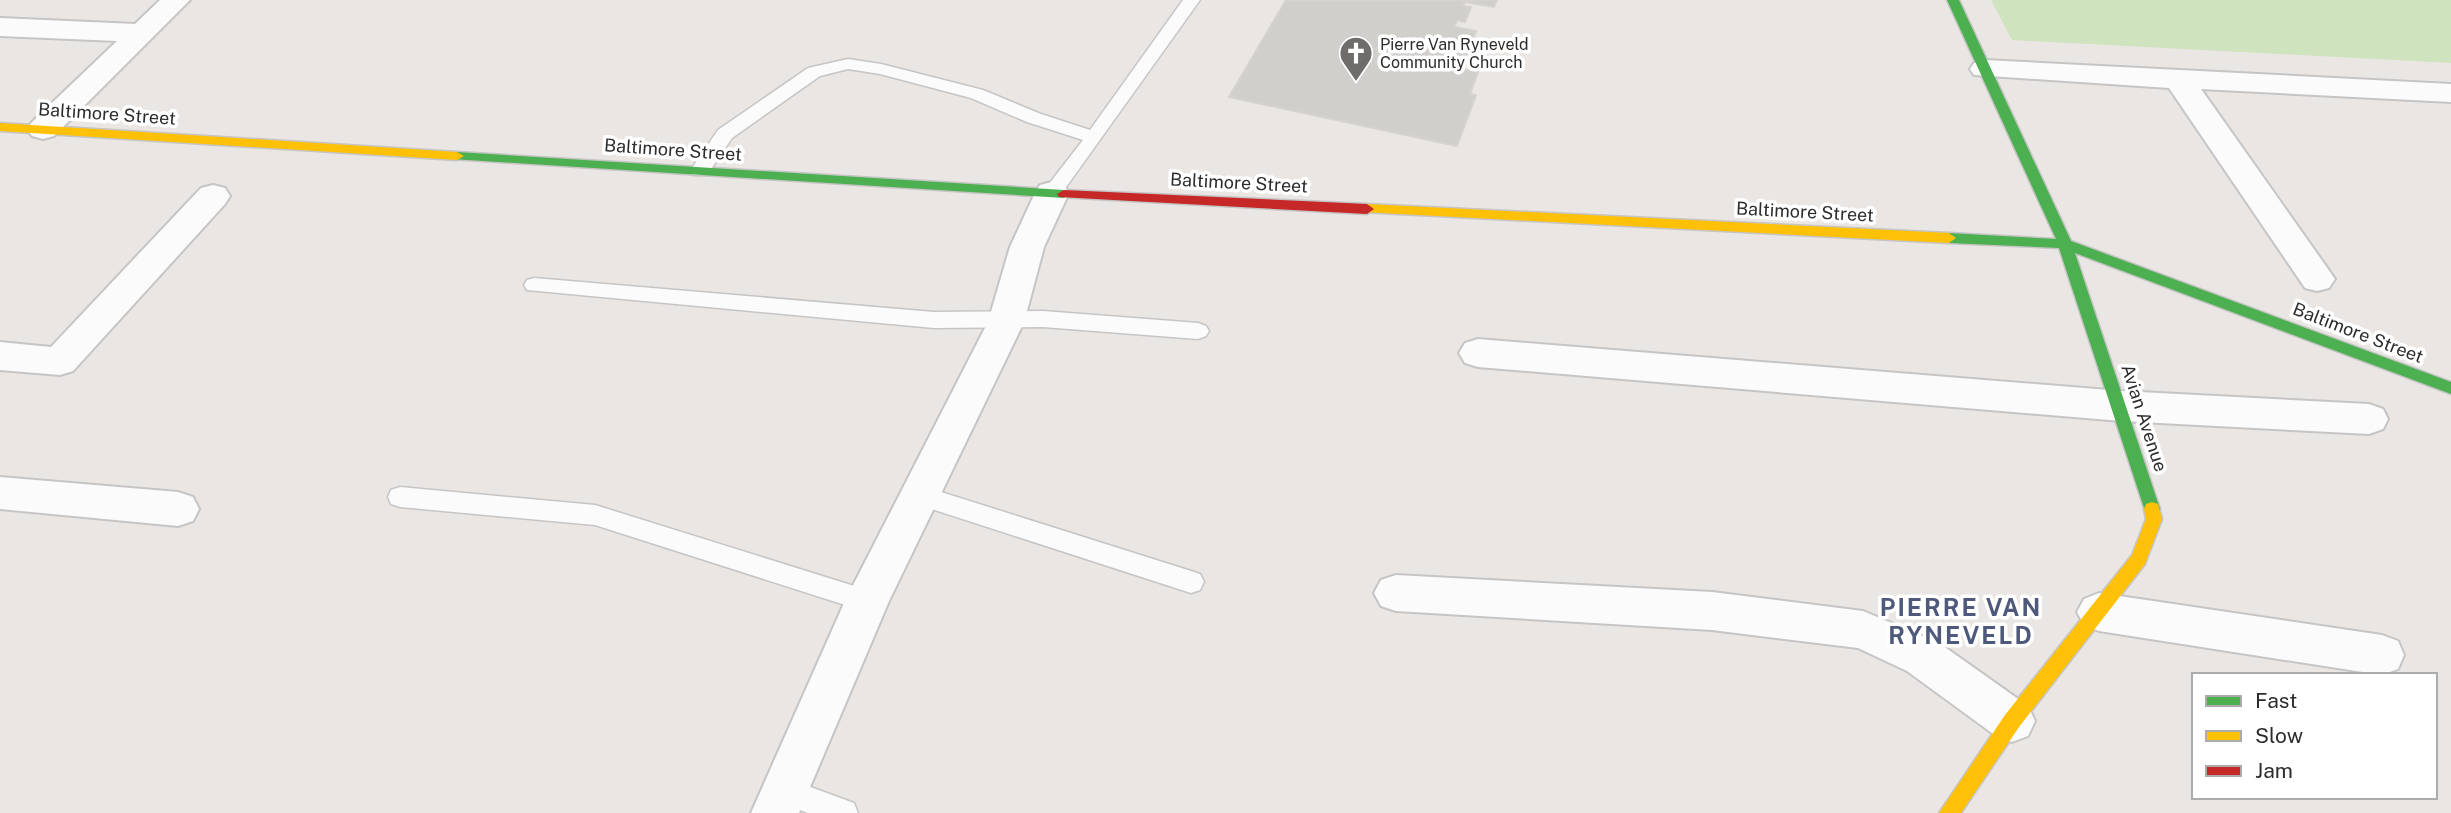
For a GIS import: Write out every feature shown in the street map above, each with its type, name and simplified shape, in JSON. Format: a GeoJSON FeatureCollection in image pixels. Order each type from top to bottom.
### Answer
{"type":"FeatureCollection","features":[{"type":"Feature","properties":{"kind":"street"},"geometry":{"type":"LineString","coordinates":[[43,129],[176,0]]}},
{"type":"Feature","properties":{"kind":"street","name":"Avian Avenue"},"geometry":{"type":"LineString","coordinates":[[1949,813],[2012,721],[2139,559],[2154,519],[2121,406],[2066,244],[1953,0]]}},
{"type":"Feature","properties":{"kind":"street"},"geometry":{"type":"LineString","coordinates":[[0,27],[140,33]]}},
{"type":"Feature","properties":{"kind":"street"},"geometry":{"type":"LineString","coordinates":[[1985,69],[2451,93]]}},
{"type":"Feature","properties":{"kind":"street"},"geometry":{"type":"LineString","coordinates":[[2177,77],[2317,279]]}},
{"type":"Feature","properties":{"kind":"street","name":"Baltimore Street"},"geometry":{"type":"LineString","coordinates":[[4,130],[43,129],[1052,193],[2066,244],[2451,388]]}},
{"type":"Feature","properties":{"kind":"street"},"geometry":{"type":"LineString","coordinates":[[780,802],[867,601],[1006,322],[1027,247],[1052,193]]}},
{"type":"Feature","properties":{"kind":"street"},"geometry":{"type":"LineString","coordinates":[[0,356],[60,361],[212,196]]}},
{"type":"Feature","properties":{"kind":"street"},"geometry":{"type":"LineString","coordinates":[[1478,353],[2121,406],[2369,419]]}},
{"type":"Feature","properties":{"kind":"street"},"geometry":{"type":"LineString","coordinates":[[0,493],[178,509]]}},
{"type":"Feature","properties":{"kind":"street"},"geometry":{"type":"LineString","coordinates":[[1396,593],[1712,611],[1863,630],[1923,657],[2012,721]]}},
{"type":"Feature","properties":{"kind":"street"},"geometry":{"type":"LineString","coordinates":[[2099,612],[2382,656]]}},
{"type":"Feature","properties":{"kind":"lane"},"geometry":{"type":"LineString","coordinates":[[1052,193],[1094,137],[1142,65],[1192,0]]}},
{"type":"Feature","properties":{"kind":"lane"},"geometry":{"type":"LineString","coordinates":[[700,171],[725,134],[741,122],[814,72],[848,64],[881,69],[977,94],[1034,118],[1094,137]]}},
{"type":"Feature","properties":{"kind":"lane"},"geometry":{"type":"LineString","coordinates":[[534,285],[934,320],[1006,322],[1044,319],[1198,331]]}},
{"type":"Feature","properties":{"kind":"lane"},"geometry":{"type":"LineString","coordinates":[[919,495],[1191,582]]}},
{"type":"Feature","properties":{"kind":"lane"},"geometry":{"type":"LineString","coordinates":[[401,497],[595,514],[867,601]]}},
{"type":"Feature","properties":{"kind":"lane"},"geometry":{"type":"LineString","coordinates":[[780,802],[844,813]]}},
{"type":"Feature","properties":{"kind":"green space"},"geometry":{"type":"Polygon","coordinates":[[[1991,0],[2451,0],[2451,63],[2012,40],[1991,0]]]}},
{"type":"Feature","properties":{"kind":"building","name":"Pierre Van Ryneveld Community Church"},"geometry":{"type":"Polygon","coordinates":[[[1286,0],[1497,0],[1494,7],[1465,2],[1463,6],[1471,7],[1465,22],[1457,20],[1454,27],[1476,31],[1461,69],[1478,72],[1470,94],[1476,95],[1457,146],[1229,97],[1286,0]]]}},
{"type":"Feature","properties":{"kind":"traffic: fast"},"geometry":{"type":"LineString","coordinates":[[1953,0],[2065,244],[2152,509]]}},
{"type":"Feature","properties":{"kind":"traffic: fast"},"geometry":{"type":"LineString","coordinates":[[457,156],[1064,194]]}},
{"type":"Feature","properties":{"kind":"traffic: fast"},"geometry":{"type":"LineString","coordinates":[[1949,238],[2065,244],[2451,388]]}},
{"type":"Feature","properties":{"kind":"traffic: slow"},"geometry":{"type":"LineString","coordinates":[[0,127],[457,156]]}},
{"type":"Feature","properties":{"kind":"traffic: slow"},"geometry":{"type":"LineString","coordinates":[[1367,209],[1949,238]]}},
{"type":"Feature","properties":{"kind":"traffic: slow"},"geometry":{"type":"LineString","coordinates":[[1949,813],[2012,721],[2139,559],[2154,519],[2152,509]]}},
{"type":"Feature","properties":{"kind":"traffic: jam"},"geometry":{"type":"LineString","coordinates":[[1064,194],[1367,209]]}},
{"type":"Feature","properties":{"kind":"place","name":"Pierre Van Ryneveld Community Church"},"geometry":{"type":"Point","coordinates":[1356,83]}},
{"type":"Feature","properties":{"kind":"district","name":"PIERRE VAN RYNEVELD"},"geometry":{"type":"Point","coordinates":[1961,622]}}]}
